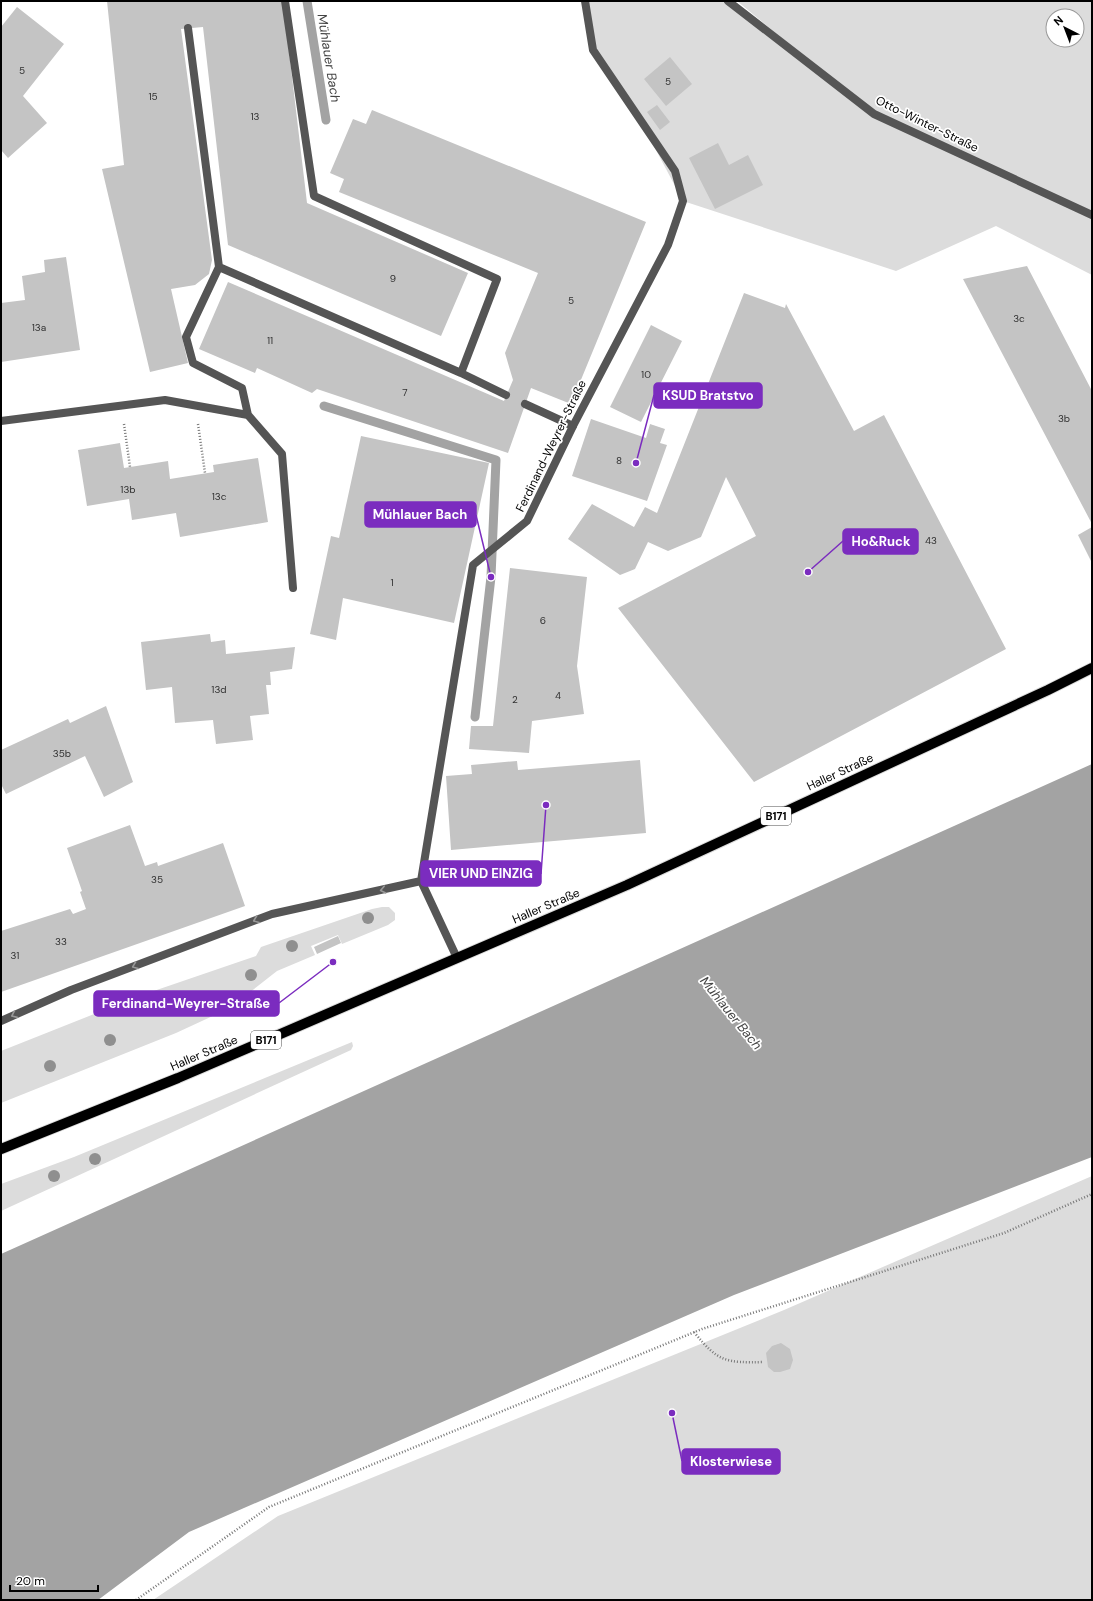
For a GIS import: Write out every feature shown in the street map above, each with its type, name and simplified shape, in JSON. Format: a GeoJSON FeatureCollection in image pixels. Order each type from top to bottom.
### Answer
{"type":"FeatureCollection","features":[{"type":"Feature","properties":{"kind":"main road","name":"Haller Straße"},"geometry":{"type":"LineString","coordinates":[[1,1149],[178,1078],[627,885],[1092,668]]}},
{"type":"Feature","properties":{"kind":"street"},"geometry":{"type":"LineString","coordinates":[[285,1],[314,196],[497,279],[461,373]]}},
{"type":"Feature","properties":{"kind":"street","name":"Ferdinand-Weyrer-Straße"},"geometry":{"type":"LineString","coordinates":[[421,881],[473,565],[527,521],[574,426],[668,245],[683,201],[675,171],[593,50],[585,1]]}},
{"type":"Feature","properties":{"kind":"street","name":"Otto-Winter-Straße"},"geometry":{"type":"LineString","coordinates":[[728,1],[874,114],[1092,216]]}},
{"type":"Feature","properties":{"kind":"street"},"geometry":{"type":"LineString","coordinates":[[188,28],[219,267],[186,336],[193,363],[242,388],[248,415],[282,454],[293,588]]}},
{"type":"Feature","properties":{"kind":"street"},"geometry":{"type":"LineString","coordinates":[[219,267],[461,373],[506,396]]}},
{"type":"Feature","properties":{"kind":"street"},"geometry":{"type":"LineString","coordinates":[[1,421],[165,400],[248,415]]}},
{"type":"Feature","properties":{"kind":"street"},"geometry":{"type":"LineString","coordinates":[[525,404],[574,426]]}},
{"type":"Feature","properties":{"kind":"street"},"geometry":{"type":"LineString","coordinates":[[1,1021],[71,990],[272,914],[421,881],[457,958]]}},
{"type":"Feature","properties":{"kind":"path"},"geometry":{"type":"LineString","coordinates":[[121,406],[130,467]]}},
{"type":"Feature","properties":{"kind":"path"},"geometry":{"type":"LineString","coordinates":[[194,406],[205,473]]}},
{"type":"Feature","properties":{"kind":"path"},"geometry":{"type":"LineString","coordinates":[[136,1600],[270,1507],[694,1332],[1004,1232],[1092,1194]]}},
{"type":"Feature","properties":{"kind":"path"},"geometry":{"type":"LineString","coordinates":[[694,1332],[708,1349],[720,1358],[734,1361],[764,1362]]}},
{"type":"Feature","properties":{"kind":"shaded area"},"geometry":{"type":"Polygon","coordinates":[[[585,1],[728,1],[858,101],[737,1],[1092,1],[1092,275],[996,226],[896,271],[683,201],[648,135],[593,50],[585,1]]]}},
{"type":"Feature","properties":{"kind":"shaded area"},"geometry":{"type":"Polygon","coordinates":[[[389,907],[395,913],[395,920],[388,925],[342,944],[338,935],[311,946],[315,955],[277,971],[230,1008],[176,1033],[1,1103],[1,1051],[142,995],[256,956],[261,947],[372,909],[389,907]]]}},
{"type":"Feature","properties":{"kind":"shaded area"},"geometry":{"type":"Polygon","coordinates":[[[352,1042],[353,1046],[351,1050],[1,1211],[1,1184],[74,1157],[352,1042]]]}},
{"type":"Feature","properties":{"kind":"shaded area"},"geometry":{"type":"Polygon","coordinates":[[[1092,1176],[1092,1600],[153,1600],[278,1516],[784,1310],[1092,1176]]]}},
{"type":"Feature","properties":{"kind":"water"},"geometry":{"type":"Polygon","coordinates":[[[1092,764],[1092,1157],[734,1295],[189,1532],[98,1600],[1,1600],[1,1254],[1092,764]]]}},
{"type":"Feature","properties":{"kind":"building"},"geometry":{"type":"Polygon","coordinates":[[[107,1],[283,1],[307,203],[468,273],[441,336],[228,245],[203,27],[181,29],[212,260],[209,274],[195,285],[171,289],[188,363],[150,372],[102,169],[124,165],[107,1]]]}},
{"type":"Feature","properties":{"kind":"building"},"geometry":{"type":"Polygon","coordinates":[[[17,7],[64,44],[23,96],[47,123],[8,158],[1,150],[1,27],[17,7]]]}},
{"type":"Feature","properties":{"kind":"building"},"geometry":{"type":"Polygon","coordinates":[[[670,57],[692,84],[666,106],[644,79],[670,57]]]}},
{"type":"Feature","properties":{"kind":"building"},"geometry":{"type":"Polygon","coordinates":[[[657,105],[670,122],[660,130],[647,112],[657,105]]]}},
{"type":"Feature","properties":{"kind":"building"},"geometry":{"type":"Polygon","coordinates":[[[372,110],[646,222],[571,404],[531,388],[508,453],[317,389],[312,393],[257,368],[255,373],[199,349],[228,282],[504,401],[513,380],[505,353],[538,273],[339,192],[344,179],[330,173],[353,119],[366,124],[372,110]]]}},
{"type":"Feature","properties":{"kind":"building"},"geometry":{"type":"Polygon","coordinates":[[[718,143],[729,165],[748,155],[763,185],[715,209],[689,158],[718,143]]]}},
{"type":"Feature","properties":{"kind":"building"},"geometry":{"type":"Polygon","coordinates":[[[66,257],[80,350],[1,362],[1,303],[25,300],[22,276],[45,272],[44,260],[66,257]]]}},
{"type":"Feature","properties":{"kind":"building"},"geometry":{"type":"Polygon","coordinates":[[[1027,266],[1092,391],[1092,524],[963,279],[1027,266]]]}},
{"type":"Feature","properties":{"kind":"building"},"geometry":{"type":"Polygon","coordinates":[[[744,293],[785,308],[786,304],[854,431],[884,415],[1006,649],[754,782],[618,608],[756,536],[726,477],[701,537],[668,551],[648,542],[635,569],[620,575],[568,539],[592,504],[634,527],[645,507],[657,513],[744,293]]]}},
{"type":"Feature","properties":{"kind":"building"},"geometry":{"type":"Polygon","coordinates":[[[651,325],[682,341],[641,422],[610,407],[651,325]]]}},
{"type":"Feature","properties":{"kind":"building"},"geometry":{"type":"Polygon","coordinates":[[[591,419],[646,438],[650,424],[665,429],[660,443],[667,445],[647,501],[572,476],[591,419]]]}},
{"type":"Feature","properties":{"kind":"building"},"geometry":{"type":"Polygon","coordinates":[[[361,436],[489,463],[454,623],[343,598],[336,640],[310,634],[331,536],[339,538],[361,436]]]}},
{"type":"Feature","properties":{"kind":"building"},"geometry":{"type":"Polygon","coordinates":[[[120,443],[124,468],[168,461],[170,479],[214,472],[213,465],[258,458],[268,522],[180,537],[176,513],[132,520],[129,499],[87,506],[78,450],[120,443]]]}},
{"type":"Feature","properties":{"kind":"building"},"geometry":{"type":"Polygon","coordinates":[[[1092,527],[1092,563],[1078,535],[1092,527]]]}},
{"type":"Feature","properties":{"kind":"building"},"geometry":{"type":"Polygon","coordinates":[[[510,568],[587,577],[577,666],[584,714],[532,721],[529,753],[469,749],[471,726],[493,726],[510,568]]]}},
{"type":"Feature","properties":{"kind":"building"},"geometry":{"type":"Polygon","coordinates":[[[210,634],[211,642],[225,640],[226,654],[295,647],[292,669],[270,672],[271,685],[266,685],[269,714],[250,716],[253,740],[216,744],[213,720],[175,723],[172,687],[146,690],[141,642],[210,634]]]}},
{"type":"Feature","properties":{"kind":"building"},"geometry":{"type":"Polygon","coordinates":[[[106,706],[133,782],[104,797],[85,756],[6,794],[1,784],[1,750],[68,719],[70,723],[106,706]]]}},
{"type":"Feature","properties":{"kind":"building"},"geometry":{"type":"Polygon","coordinates":[[[640,760],[646,833],[451,850],[446,776],[472,774],[471,765],[517,761],[518,770],[640,760]]]}},
{"type":"Feature","properties":{"kind":"building"},"geometry":{"type":"Polygon","coordinates":[[[130,825],[145,866],[157,862],[158,866],[223,843],[245,906],[1,992],[1,931],[70,909],[73,914],[86,909],[80,892],[82,891],[67,848],[130,825]]]}},
{"type":"Feature","properties":{"kind":"building"},"geometry":{"type":"Polygon","coordinates":[[[338,936],[341,943],[317,954],[314,947],[338,936]]]}},
{"type":"Feature","properties":{"kind":"building"},"geometry":{"type":"Polygon","coordinates":[[[781,1343],[790,1349],[793,1360],[790,1369],[774,1372],[768,1367],[766,1353],[772,1346],[781,1343]]]}},
{"type":"Feature","properties":{"kind":"waterway","name":"Mühlauer Bach"},"geometry":{"type":"LineString","coordinates":[[307,1],[326,120]]}},
{"type":"Feature","properties":{"kind":"waterway","name":"Mühlauer Bach"},"geometry":{"type":"LineString","coordinates":[[324,406],[496,460],[491,577],[475,717]]}},
{"type":"Feature","properties":{"kind":"place","name":"KSUD Bratstvo"},"geometry":{"type":"Point","coordinates":[636,463]}},
{"type":"Feature","properties":{"kind":"place","name":"Ho&Ruck"},"geometry":{"type":"Point","coordinates":[808,572]}},
{"type":"Feature","properties":{"kind":"place","name":"Mühlauer Bach"},"geometry":{"type":"Point","coordinates":[491,577]}},
{"type":"Feature","properties":{"kind":"place","name":"VIER UND EINZIG"},"geometry":{"type":"Point","coordinates":[546,805]}},
{"type":"Feature","properties":{"kind":"place","name":"Ferdinand-Weyrer-Straße"},"geometry":{"type":"Point","coordinates":[333,962]}},
{"type":"Feature","properties":{"kind":"place","name":"Klosterwiese"},"geometry":{"type":"Point","coordinates":[672,1413]}}]}
